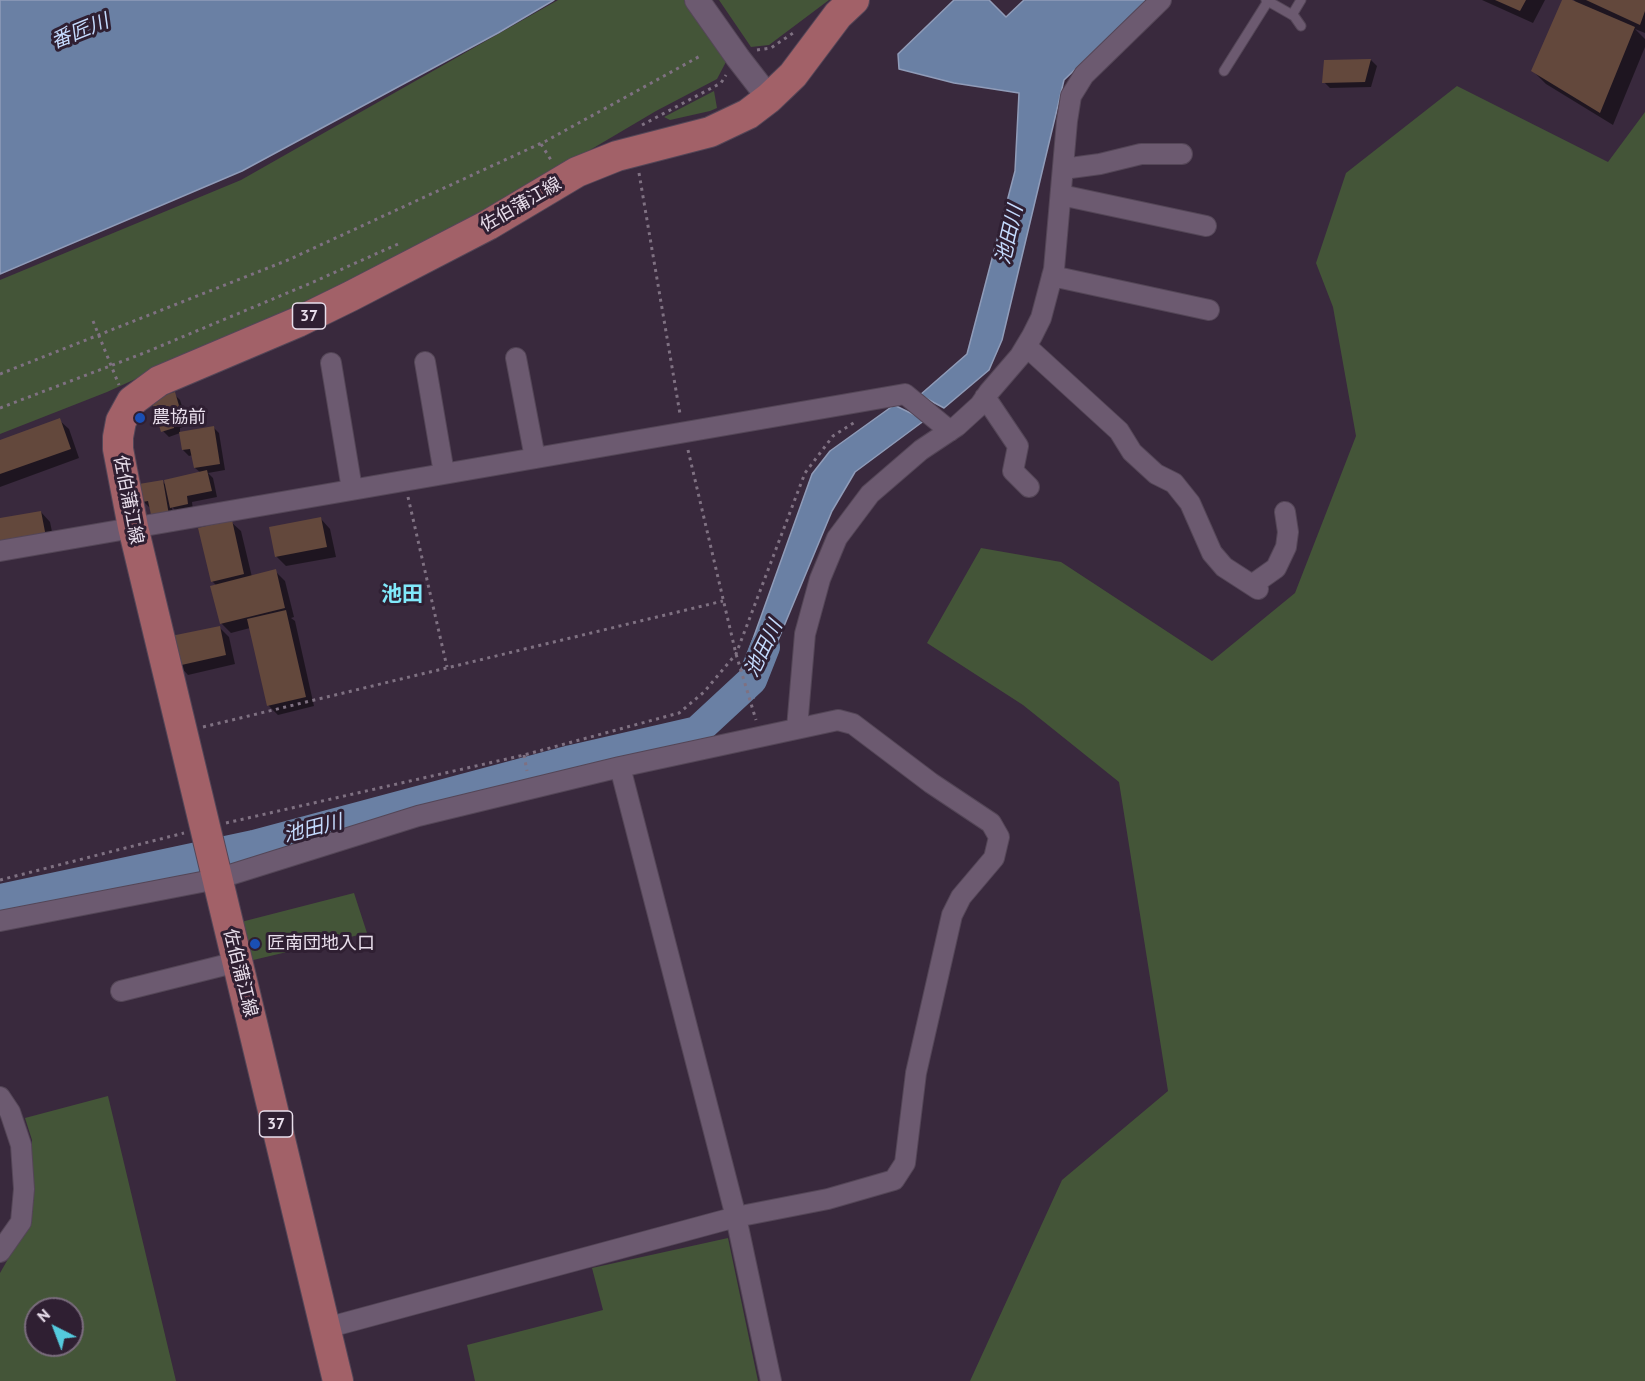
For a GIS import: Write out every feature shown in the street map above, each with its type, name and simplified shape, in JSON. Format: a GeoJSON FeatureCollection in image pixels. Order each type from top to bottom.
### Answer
{"type":"FeatureCollection","features":[{"type":"Feature","properties":{"kind":"main road","name":"佐伯蒲江線"},"geometry":{"type":"LineString","coordinates":[[338,1381],[133,527],[120,462],[118,437],[121,421],[132,402],[159,381],[298,322],[351,296],[488,225],[577,172],[617,156],[710,132],[748,114],[769,98],[804,62],[825,31],[849,2]]}},
{"type":"Feature","properties":{"kind":"street"},"geometry":{"type":"LineString","coordinates":[[697,0],[744,54],[769,98]]}},
{"type":"Feature","properties":{"kind":"street"},"geometry":{"type":"LineString","coordinates":[[797,728],[805,634],[820,579],[837,538],[870,494],[921,450],[949,431],[980,405],[1026,346],[1041,318],[1052,276],[1068,104],[1074,90],[1092,68],[1161,0]]}},
{"type":"Feature","properties":{"kind":"street"},"geometry":{"type":"LineString","coordinates":[[1063,169],[1100,164],[1141,154],[1182,154]]}},
{"type":"Feature","properties":{"kind":"street"},"geometry":{"type":"LineString","coordinates":[[1061,195],[1206,226]]}},
{"type":"Feature","properties":{"kind":"street"},"geometry":{"type":"LineString","coordinates":[[1052,276],[1209,310]]}},
{"type":"Feature","properties":{"kind":"street"},"geometry":{"type":"LineString","coordinates":[[1026,346],[1119,431],[1132,452],[1156,474],[1174,483],[1190,503],[1212,553],[1224,567],[1255,587],[1276,568],[1286,547],[1288,532],[1285,512]]}},
{"type":"Feature","properties":{"kind":"street"},"geometry":{"type":"LineString","coordinates":[[516,358],[534,458]]}},
{"type":"Feature","properties":{"kind":"street"},"geometry":{"type":"LineString","coordinates":[[425,362],[444,473]]}},
{"type":"Feature","properties":{"kind":"street"},"geometry":{"type":"LineString","coordinates":[[331,363],[352,489]]}},
{"type":"Feature","properties":{"kind":"street"},"geometry":{"type":"LineString","coordinates":[[0,551],[904,394],[949,431]]}},
{"type":"Feature","properties":{"kind":"street"},"geometry":{"type":"LineString","coordinates":[[986,397],[1018,446],[1013,471],[1029,488]]}},
{"type":"Feature","properties":{"kind":"street"},"geometry":{"type":"LineString","coordinates":[[0,921],[216,873],[418,816],[620,767],[838,720],[853,724],[931,783],[991,823],[999,837],[994,858],[961,897],[952,915],[916,1073],[904,1163],[894,1180],[828,1199],[736,1216],[326,1328]]}},
{"type":"Feature","properties":{"kind":"street"},"geometry":{"type":"LineString","coordinates":[[620,767],[736,1216],[771,1381]]}},
{"type":"Feature","properties":{"kind":"street"},"geometry":{"type":"LineString","coordinates":[[121,991],[237,962]]}},
{"type":"Feature","properties":{"kind":"street"},"geometry":{"type":"LineString","coordinates":[[0,1097],[10,1112],[21,1145],[24,1189],[21,1222],[0,1252]]}},
{"type":"Feature","properties":{"kind":"lane"},"geometry":{"type":"LineString","coordinates":[[1292,15],[1301,0]]}},
{"type":"Feature","properties":{"kind":"lane"},"geometry":{"type":"LineString","coordinates":[[1224,71],[1244,42],[1267,1],[1292,15],[1301,26]]}},
{"type":"Feature","properties":{"kind":"path"},"geometry":{"type":"LineString","coordinates":[[744,54],[771,48],[803,25]]}},
{"type":"Feature","properties":{"kind":"path"},"geometry":{"type":"LineString","coordinates":[[0,374],[288,260],[541,144],[702,55]]}},
{"type":"Feature","properties":{"kind":"path"},"geometry":{"type":"LineString","coordinates":[[541,144],[551,161]]}},
{"type":"Feature","properties":{"kind":"path"},"geometry":{"type":"LineString","coordinates":[[629,171],[640,174],[683,432],[736,655],[757,724]]}},
{"type":"Feature","properties":{"kind":"path"},"geometry":{"type":"LineString","coordinates":[[0,408],[290,292],[403,242]]}},
{"type":"Feature","properties":{"kind":"path"},"geometry":{"type":"LineString","coordinates":[[93,321],[123,395]]}},
{"type":"Feature","properties":{"kind":"path"},"geometry":{"type":"LineString","coordinates":[[0,880],[524,755],[679,713],[704,692],[736,655],[805,473],[833,436],[860,418]]}},
{"type":"Feature","properties":{"kind":"path"},"geometry":{"type":"LineString","coordinates":[[404,480],[447,667]]}},
{"type":"Feature","properties":{"kind":"path"},"geometry":{"type":"LineString","coordinates":[[182,732],[723,601]]}},
{"type":"Feature","properties":{"kind":"green space"},"geometry":{"type":"Polygon","coordinates":[[[558,0],[684,0],[727,60],[717,79],[656,111],[502,202],[331,290],[107,392],[0,434],[0,280],[241,180],[558,0]]]}},
{"type":"Feature","properties":{"kind":"green space"},"geometry":{"type":"Polygon","coordinates":[[[719,0],[829,0],[769,45],[751,47],[719,0]]]}},
{"type":"Feature","properties":{"kind":"green space"},"geometry":{"type":"Polygon","coordinates":[[[1457,86],[1608,162],[1645,112],[1645,1381],[970,1381],[1062,1180],[1168,1091],[1119,782],[1023,705],[927,643],[981,548],[1061,562],[1212,661],[1295,593],[1356,436],[1333,307],[1316,263],[1346,173],[1457,86]]]}},
{"type":"Feature","properties":{"kind":"green space"},"geometry":{"type":"Polygon","coordinates":[[[714,91],[717,108],[670,120],[664,117],[714,91]]]}},
{"type":"Feature","properties":{"kind":"green space"},"geometry":{"type":"Polygon","coordinates":[[[354,893],[367,933],[249,961],[241,922],[354,893]]]}},
{"type":"Feature","properties":{"kind":"green space"},"geometry":{"type":"Polygon","coordinates":[[[108,1096],[176,1381],[0,1381],[0,1273],[27,1226],[31,1205],[32,1140],[25,1118],[108,1096]]]}},
{"type":"Feature","properties":{"kind":"green space"},"geometry":{"type":"Polygon","coordinates":[[[728,1238],[758,1381],[475,1381],[467,1345],[603,1310],[592,1268],[728,1238]]]}},
{"type":"Feature","properties":{"kind":"water","name":"番匠川"},"geometry":{"type":"Polygon","coordinates":[[[0,0],[554,0],[498,33],[242,171],[0,274],[0,0]]]}},
{"type":"Feature","properties":{"kind":"water"},"geometry":{"type":"Polygon","coordinates":[[[954,0],[989,0],[1006,17],[1024,0],[1148,0],[1064,80],[1002,340],[989,370],[944,408],[920,395],[967,354],[1015,171],[1019,93],[954,83],[899,69],[898,54],[954,0]]]}},
{"type":"Feature","properties":{"kind":"water"},"geometry":{"type":"Polygon","coordinates":[[[894,405],[925,420],[855,472],[832,511],[754,698],[744,664],[812,474],[830,451],[894,405]]]}},
{"type":"Feature","properties":{"kind":"building"},"geometry":{"type":"Polygon","coordinates":[[[1495,0],[1526,0],[1520,11],[1495,0]]]}},
{"type":"Feature","properties":{"kind":"building"},"geometry":{"type":"Polygon","coordinates":[[[1562,0],[1572,0],[1635,27],[1600,113],[1531,71],[1562,0]]]}},
{"type":"Feature","properties":{"kind":"building"},"geometry":{"type":"Polygon","coordinates":[[[1586,0],[1645,0],[1645,11],[1640,25],[1586,0]]]}},
{"type":"Feature","properties":{"kind":"building"},"geometry":{"type":"Polygon","coordinates":[[[1371,59],[1365,82],[1322,83],[1324,60],[1371,59]]]}},
{"type":"Feature","properties":{"kind":"building"},"geometry":{"type":"Polygon","coordinates":[[[175,392],[183,419],[174,422],[174,428],[161,432],[151,399],[175,392]]]}},
{"type":"Feature","properties":{"kind":"building"},"geometry":{"type":"Polygon","coordinates":[[[60,418],[71,449],[0,474],[0,440],[60,418]]]}},
{"type":"Feature","properties":{"kind":"building"},"geometry":{"type":"Polygon","coordinates":[[[214,426],[220,464],[194,468],[190,449],[182,450],[179,432],[214,426]]]}},
{"type":"Feature","properties":{"kind":"building"},"geometry":{"type":"Polygon","coordinates":[[[207,470],[212,491],[187,496],[188,504],[170,508],[164,480],[207,470]]]}},
{"type":"Feature","properties":{"kind":"building"},"geometry":{"type":"Polygon","coordinates":[[[163,480],[169,515],[152,519],[148,501],[142,502],[139,484],[163,480]]]}},
{"type":"Feature","properties":{"kind":"building"},"geometry":{"type":"Polygon","coordinates":[[[41,511],[46,537],[0,546],[0,518],[41,511]]]}},
{"type":"Feature","properties":{"kind":"building"},"geometry":{"type":"Polygon","coordinates":[[[321,517],[327,547],[275,557],[269,527],[321,517]]]}},
{"type":"Feature","properties":{"kind":"building"},"geometry":{"type":"Polygon","coordinates":[[[232,520],[244,574],[211,582],[198,528],[232,520]]]}},
{"type":"Feature","properties":{"kind":"building"},"geometry":{"type":"Polygon","coordinates":[[[276,569],[285,608],[220,624],[210,586],[276,569]]]}},
{"type":"Feature","properties":{"kind":"building"},"geometry":{"type":"Polygon","coordinates":[[[286,610],[306,697],[267,706],[247,619],[286,610]]]}},
{"type":"Feature","properties":{"kind":"building"},"geometry":{"type":"Polygon","coordinates":[[[220,626],[226,655],[177,666],[171,636],[220,626]]]}},
{"type":"Feature","properties":{"kind":"waterway","name":"池田川"},"geometry":{"type":"LineString","coordinates":[[0,899],[254,845],[571,760],[697,731],[752,680],[765,647]]}},
{"type":"Feature","properties":{"kind":"place","name":"農協前"},"geometry":{"type":"Point","coordinates":[140,418]}},
{"type":"Feature","properties":{"kind":"place","name":"匠南団地入口"},"geometry":{"type":"Point","coordinates":[255,944]}},
{"type":"Feature","properties":{"kind":"district","name":"池田"},"geometry":{"type":"Point","coordinates":[402,595]}}]}
